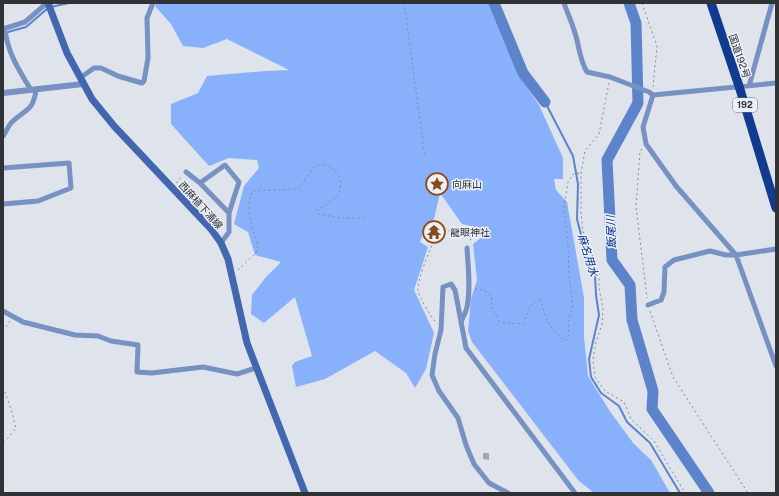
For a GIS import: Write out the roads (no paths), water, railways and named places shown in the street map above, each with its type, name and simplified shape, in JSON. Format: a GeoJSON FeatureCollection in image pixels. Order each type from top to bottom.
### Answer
{"type":"FeatureCollection","features":[{"type":"Feature","properties":{"kind":"highway","name":"国道192号"},"geometry":{"type":"LineString","coordinates":[[711,3],[739,86],[776,208]]}},
{"type":"Feature","properties":{"kind":"main road","name":"西麻植下浦線"},"geometry":{"type":"LineString","coordinates":[[49,5],[67,53],[92,100],[211,229],[221,243],[228,260],[243,328],[256,368],[305,493]]}},
{"type":"Feature","properties":{"kind":"street"},"geometry":{"type":"LineString","coordinates":[[3,92],[34,90],[82,81],[94,68],[101,68],[118,76],[142,83],[144,81],[148,58],[147,18],[152,3]]}},
{"type":"Feature","properties":{"kind":"street"},"geometry":{"type":"LineString","coordinates":[[564,3],[568,17],[574,29],[587,72],[612,78],[651,94],[749,86],[776,82]]}},
{"type":"Feature","properties":{"kind":"street"},"geometry":{"type":"LineString","coordinates":[[749,86],[772,3]]}},
{"type":"Feature","properties":{"kind":"street"},"geometry":{"type":"LineString","coordinates":[[3,136],[10,124],[29,109],[34,102],[34,90],[16,67],[4,29],[25,22],[49,5]]}},
{"type":"Feature","properties":{"kind":"street"},"geometry":{"type":"LineString","coordinates":[[651,94],[643,127],[646,144],[676,186],[736,255],[776,366]]}},
{"type":"Feature","properties":{"kind":"street"},"geometry":{"type":"LineString","coordinates":[[3,168],[69,163],[70,188],[38,201],[3,204]]}},
{"type":"Feature","properties":{"kind":"street"},"geometry":{"type":"LineString","coordinates":[[200,183],[225,165],[239,182],[229,213],[229,232],[221,243]]}},
{"type":"Feature","properties":{"kind":"street"},"geometry":{"type":"LineString","coordinates":[[186,172],[200,183],[229,213]]}},
{"type":"Feature","properties":{"kind":"street"},"geometry":{"type":"LineString","coordinates":[[461,322],[467,306],[469,278],[466,248]]}},
{"type":"Feature","properties":{"kind":"street"},"geometry":{"type":"LineString","coordinates":[[648,305],[660,300],[664,292],[665,267],[674,260],[710,251],[726,255],[736,255],[776,249]]}},
{"type":"Feature","properties":{"kind":"street"},"geometry":{"type":"LineString","coordinates":[[508,493],[489,483],[474,464],[466,445],[458,418],[439,391],[432,375],[441,330],[443,287],[451,284],[455,290],[466,348],[575,493]]}},
{"type":"Feature","properties":{"kind":"street"},"geometry":{"type":"LineString","coordinates":[[3,311],[24,322],[75,335],[98,336],[111,341],[138,345],[136,372],[152,373],[204,367],[238,374],[256,368]]}},
{"type":"Feature","properties":{"kind":"waterway"},"geometry":{"type":"LineString","coordinates":[[51,7],[69,3]]}},
{"type":"Feature","properties":{"kind":"waterway","name":"麻名用水"},"geometry":{"type":"LineString","coordinates":[[494,3],[523,73],[545,102]]}},
{"type":"Feature","properties":{"kind":"waterway","name":"飯尾川"},"geometry":{"type":"LineString","coordinates":[[629,3],[636,23],[638,103],[607,160],[612,260],[630,285],[632,320],[653,391],[652,409],[709,493]]}},
{"type":"Feature","properties":{"kind":"waterway"},"geometry":{"type":"LineString","coordinates":[[8,32],[26,27],[47,9]]}},
{"type":"Feature","properties":{"kind":"waterway","name":"麻名用水"},"geometry":{"type":"LineString","coordinates":[[545,102],[573,156],[578,184],[577,219],[585,250],[595,275],[599,315],[589,359],[591,377],[601,393],[619,406],[627,422],[650,443],[680,493]]}},
{"type":"Feature","properties":{"kind":"place","name":"向麻山"},"geometry":{"type":"Point","coordinates":[437,184]}},
{"type":"Feature","properties":{"kind":"place","name":"龍眼神社"},"geometry":{"type":"Point","coordinates":[434,232]}}]}
